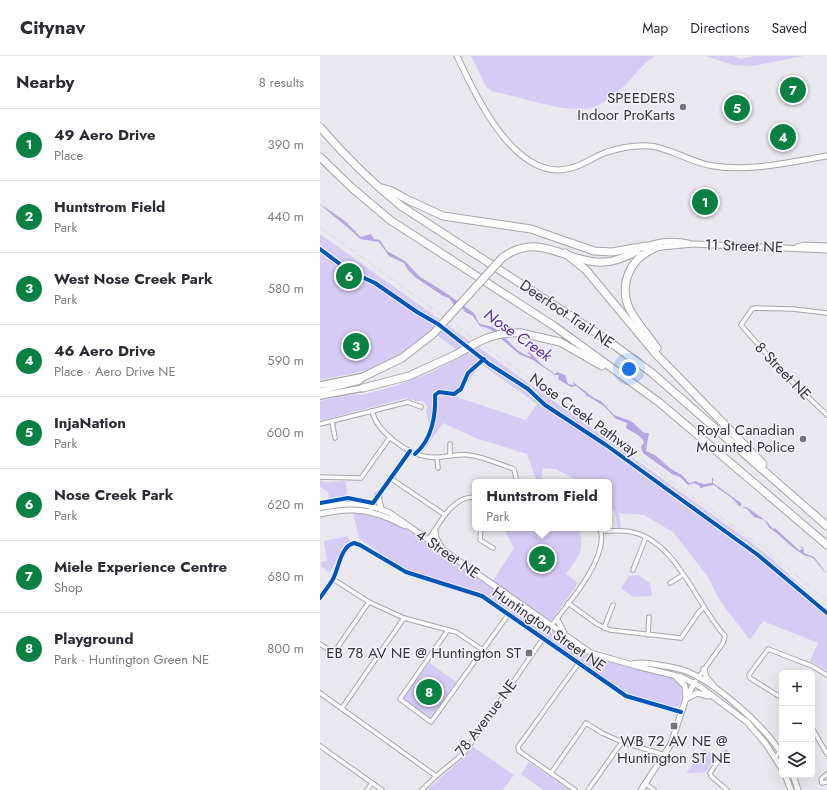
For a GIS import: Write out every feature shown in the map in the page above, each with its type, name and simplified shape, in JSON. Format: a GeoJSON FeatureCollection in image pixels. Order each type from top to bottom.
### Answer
{"type":"FeatureCollection","features":[{"type":"Feature","properties":{"kind":"highway","name":"Deerfoot Trail NE"},"geometry":{"type":"LineString","coordinates":[[320,127],[347,158],[378,187],[424,222],[603,336],[646,368],[827,526]]}},
{"type":"Feature","properties":{"kind":"highway","name":"Deerfoot Trail NE"},"geometry":{"type":"LineString","coordinates":[[320,158],[351,188],[390,220],[560,330],[660,402],[827,545]]}},
{"type":"Feature","properties":{"kind":"highway"},"geometry":{"type":"LineString","coordinates":[[378,187],[392,191],[443,216],[531,229],[594,251],[612,252],[650,248]]}},
{"type":"Feature","properties":{"kind":"highway"},"geometry":{"type":"LineString","coordinates":[[365,376],[402,358],[433,334],[502,258],[517,250],[535,246],[556,249],[586,261],[605,262],[650,248]]}},
{"type":"Feature","properties":{"kind":"highway"},"geometry":{"type":"LineString","coordinates":[[650,248],[638,258],[631,267],[626,280],[626,296],[635,317],[678,377]]}},
{"type":"Feature","properties":{"kind":"highway"},"geometry":{"type":"LineString","coordinates":[[565,253],[586,270],[620,312],[678,377],[776,476],[793,496]]}},
{"type":"Feature","properties":{"kind":"highway"},"geometry":{"type":"LineString","coordinates":[[363,388],[409,376],[492,336],[508,333],[521,333],[556,341],[584,354],[699,438],[711,445]]}},
{"type":"Feature","properties":{"kind":"main road"},"geometry":{"type":"LineString","coordinates":[[457,56],[476,97],[490,122],[520,153],[541,167],[551,170],[571,168],[607,152],[640,146],[656,147],[700,164],[731,168],[769,166],[827,156]]}},
{"type":"Feature","properties":{"kind":"main road","name":"11 Street NE"},"geometry":{"type":"LineString","coordinates":[[650,248],[693,244],[827,250]]}},
{"type":"Feature","properties":{"kind":"main road","name":"11 Street NE"},"geometry":{"type":"LineString","coordinates":[[796,248],[804,245],[827,246]]}},
{"type":"Feature","properties":{"kind":"main road"},"geometry":{"type":"LineString","coordinates":[[320,385],[365,376]]}},
{"type":"Feature","properties":{"kind":"main road"},"geometry":{"type":"LineString","coordinates":[[320,390],[359,381],[365,376]]}},
{"type":"Feature","properties":{"kind":"main road"},"geometry":{"type":"LineString","coordinates":[[320,396],[363,388]]}},
{"type":"Feature","properties":{"kind":"main road"},"geometry":{"type":"LineString","coordinates":[[378,495],[381,509]]}},
{"type":"Feature","properties":{"kind":"main road","name":"4 Street NE"},"geometry":{"type":"LineString","coordinates":[[320,508],[346,503],[372,506],[396,516],[408,526],[591,653],[672,675],[694,683],[756,730],[779,764]]}},
{"type":"Feature","properties":{"kind":"main road","name":"4 Street NE"},"geometry":{"type":"LineString","coordinates":[[320,514],[343,509],[370,512],[408,526]]}},
{"type":"Feature","properties":{"kind":"main road"},"geometry":{"type":"LineString","coordinates":[[434,531],[436,538],[444,551]]}},
{"type":"Feature","properties":{"kind":"main road"},"geometry":{"type":"LineString","coordinates":[[557,619],[569,639]]}},
{"type":"Feature","properties":{"kind":"main road","name":"4 Street NE"},"geometry":{"type":"LineString","coordinates":[[632,664],[637,662],[660,665],[683,670],[698,678],[740,707],[764,730],[779,749]]}},
{"type":"Feature","properties":{"kind":"main road"},"geometry":{"type":"LineString","coordinates":[[704,669],[710,682],[740,707]]}},
{"type":"Feature","properties":{"kind":"main road"},"geometry":{"type":"LineString","coordinates":[[672,675],[685,686],[685,699]]}},
{"type":"Feature","properties":{"kind":"main road"},"geometry":{"type":"LineString","coordinates":[[642,790],[671,744],[685,699],[698,678]]}},
{"type":"Feature","properties":{"kind":"main road"},"geometry":{"type":"LineString","coordinates":[[694,683],[703,684],[739,710],[749,715]]}},
{"type":"Feature","properties":{"kind":"main road"},"geometry":{"type":"LineString","coordinates":[[685,699],[694,694],[703,693],[725,708],[734,712]]}},
{"type":"Feature","properties":{"kind":"main road"},"geometry":{"type":"LineString","coordinates":[[786,778],[791,790]]}},
{"type":"Feature","properties":{"kind":"main road"},"geometry":{"type":"LineString","coordinates":[[794,778],[798,790]]}},
{"type":"Feature","properties":{"kind":"street","name":"8 Street NE"},"geometry":{"type":"LineString","coordinates":[[827,313],[793,309],[752,309],[741,325],[784,374],[827,416]]}},
{"type":"Feature","properties":{"kind":"street"},"geometry":{"type":"LineString","coordinates":[[320,424],[408,402],[421,407]]}},
{"type":"Feature","properties":{"kind":"street"},"geometry":{"type":"LineString","coordinates":[[372,411],[378,426],[390,437],[410,451],[421,456],[437,458],[450,455],[470,455],[514,469],[516,479]]}},
{"type":"Feature","properties":{"kind":"street"},"geometry":{"type":"LineString","coordinates":[[332,421],[335,438]]}},
{"type":"Feature","properties":{"kind":"street"},"geometry":{"type":"LineString","coordinates":[[320,477],[361,478],[390,437]]}},
{"type":"Feature","properties":{"kind":"street"},"geometry":{"type":"LineString","coordinates":[[450,444],[450,455]]}},
{"type":"Feature","properties":{"kind":"street"},"geometry":{"type":"LineString","coordinates":[[370,512],[378,495],[410,451]]}},
{"type":"Feature","properties":{"kind":"street"},"geometry":{"type":"LineString","coordinates":[[437,458],[438,468]]}},
{"type":"Feature","properties":{"kind":"street"},"geometry":{"type":"LineString","coordinates":[[390,478],[445,515]]}},
{"type":"Feature","properties":{"kind":"street"},"geometry":{"type":"LineString","coordinates":[[428,540],[445,515],[460,500],[467,496],[472,497]]}},
{"type":"Feature","properties":{"kind":"street"},"geometry":{"type":"LineString","coordinates":[[481,531],[480,540],[493,548]]}},
{"type":"Feature","properties":{"kind":"street"},"geometry":{"type":"LineString","coordinates":[[551,626],[597,561],[601,544],[600,531]]}},
{"type":"Feature","properties":{"kind":"street"},"geometry":{"type":"LineString","coordinates":[[612,531],[630,532],[646,537],[667,554],[684,575],[703,608],[724,636],[725,639],[698,678]]}},
{"type":"Feature","properties":{"kind":"street"},"geometry":{"type":"LineString","coordinates":[[633,570],[646,537]]}},
{"type":"Feature","properties":{"kind":"street","name":"Huntington Street NE"},"geometry":{"type":"LineString","coordinates":[[333,579],[346,548],[354,543],[360,545],[406,572],[482,596],[542,640],[626,696],[681,712]]}},
{"type":"Feature","properties":{"kind":"street"},"geometry":{"type":"LineString","coordinates":[[670,583],[684,575]]}},
{"type":"Feature","properties":{"kind":"street"},"geometry":{"type":"LineString","coordinates":[[320,598],[333,579],[369,602],[404,618],[462,635],[483,650]]}},
{"type":"Feature","properties":{"kind":"street"},"geometry":{"type":"LineString","coordinates":[[320,644],[331,651],[334,651],[369,602]]}},
{"type":"Feature","properties":{"kind":"street"},"geometry":{"type":"LineString","coordinates":[[568,603],[604,628],[620,632],[680,638],[698,612],[703,608]]}},
{"type":"Feature","properties":{"kind":"street"},"geometry":{"type":"LineString","coordinates":[[604,628],[613,605]]}},
{"type":"Feature","properties":{"kind":"street"},"geometry":{"type":"LineString","coordinates":[[448,630],[400,699],[432,722],[508,615]]}},
{"type":"Feature","properties":{"kind":"street"},"geometry":{"type":"LineString","coordinates":[[648,635],[649,617]]}},
{"type":"Feature","properties":{"kind":"street"},"geometry":{"type":"LineString","coordinates":[[342,708],[404,618]]}},
{"type":"Feature","properties":{"kind":"street","name":"78 Avenue NE"},"geometry":{"type":"LineString","coordinates":[[422,790],[436,776],[464,753],[542,640]]}},
{"type":"Feature","properties":{"kind":"street"},"geometry":{"type":"LineString","coordinates":[[779,696],[750,678],[749,675],[768,649],[789,656],[827,675]]}},
{"type":"Feature","properties":{"kind":"street"},"geometry":{"type":"LineString","coordinates":[[575,790],[519,751],[518,747],[578,664]]}},
{"type":"Feature","properties":{"kind":"street"},"geometry":{"type":"LineString","coordinates":[[320,693],[436,776]]}},
{"type":"Feature","properties":{"kind":"street"},"geometry":{"type":"LineString","coordinates":[[550,773],[586,723],[602,733],[622,742],[665,755]]}},
{"type":"Feature","properties":{"kind":"street"},"geometry":{"type":"LineString","coordinates":[[815,735],[827,754]]}},
{"type":"Feature","properties":{"kind":"street"},"geometry":{"type":"LineString","coordinates":[[588,790],[622,742]]}},
{"type":"Feature","properties":{"kind":"street"},"geometry":{"type":"LineString","coordinates":[[320,746],[382,790]]}},
{"type":"Feature","properties":{"kind":"street"},"geometry":{"type":"LineString","coordinates":[[726,753],[721,757],[710,773],[711,776],[727,790]]}},
{"type":"Feature","properties":{"kind":"street"},"geometry":{"type":"LineString","coordinates":[[775,757],[779,754]]}},
{"type":"Feature","properties":{"kind":"street"},"geometry":{"type":"LineString","coordinates":[[827,774],[821,779],[822,783],[827,782]]}},
{"type":"Feature","properties":{"kind":"street"},"geometry":{"type":"LineString","coordinates":[[367,790],[372,783]]}},
{"type":"Feature","properties":{"kind":"street"},"geometry":{"type":"LineString","coordinates":[[646,784],[654,790]]}},
{"type":"Feature","properties":{"kind":"shaded area"},"geometry":{"type":"Polygon","coordinates":[[[471,56],[655,56],[608,100],[591,108],[573,109],[550,106],[492,91],[486,87],[471,56]]]}},
{"type":"Feature","properties":{"kind":"shaded area"},"geometry":{"type":"Polygon","coordinates":[[[705,56],[733,56],[741,59],[754,56],[804,56],[752,66],[733,65],[705,56]]]}},
{"type":"Feature","properties":{"kind":"shaded area"},"geometry":{"type":"Polygon","coordinates":[[[320,204],[345,221],[361,237],[371,234],[374,239],[380,240],[387,251],[405,261],[420,277],[474,313],[479,323],[492,327],[519,351],[531,357],[530,354],[527,354],[529,352],[527,349],[541,364],[555,374],[557,372],[565,375],[568,384],[574,385],[573,382],[594,398],[601,401],[614,415],[631,421],[644,433],[649,433],[646,451],[655,455],[671,469],[682,475],[689,483],[696,481],[704,484],[712,483],[713,478],[713,483],[741,503],[741,507],[714,485],[700,488],[700,486],[694,483],[688,485],[680,477],[672,474],[643,453],[641,447],[644,442],[638,435],[626,428],[627,423],[616,419],[605,407],[588,396],[585,397],[587,395],[576,386],[571,387],[558,379],[559,375],[555,375],[533,360],[519,354],[490,329],[480,326],[473,316],[465,312],[462,307],[454,305],[449,298],[443,296],[415,277],[404,263],[389,256],[379,242],[360,239],[320,204]]]}},
{"type":"Feature","properties":{"kind":"shaded area"},"geometry":{"type":"Polygon","coordinates":[[[320,234],[771,558],[827,610],[827,669],[826,670],[810,661],[818,643],[763,621],[750,640],[720,601],[708,577],[673,532],[644,515],[619,513],[621,528],[618,528],[615,512],[612,509],[612,479],[574,479],[556,469],[543,468],[541,479],[536,479],[527,454],[476,438],[443,423],[422,453],[416,451],[430,428],[428,426],[429,424],[426,411],[428,407],[423,401],[416,401],[406,398],[320,421],[320,401],[354,394],[362,395],[395,386],[430,373],[463,355],[433,332],[407,352],[373,369],[320,380],[320,234]],[[481,364],[457,397],[526,420],[537,404],[481,364]]]}},
{"type":"Feature","properties":{"kind":"shaded area"},"geometry":{"type":"Polygon","coordinates":[[[320,480],[324,482],[346,481],[347,501],[330,503],[328,492],[320,487],[320,480]]]}},
{"type":"Feature","properties":{"kind":"shaded area"},"geometry":{"type":"Polygon","coordinates":[[[742,507],[746,507],[761,517],[799,550],[803,549],[800,546],[803,547],[804,553],[814,557],[827,574],[813,558],[805,556],[799,552],[768,527],[764,520],[754,517],[747,509],[742,507]]]}},
{"type":"Feature","properties":{"kind":"shaded area"},"geometry":{"type":"Polygon","coordinates":[[[353,512],[382,519],[407,529],[583,651],[600,659],[673,678],[678,681],[684,689],[679,706],[675,708],[637,697],[621,690],[478,591],[406,569],[392,562],[359,538],[353,512]]]}},
{"type":"Feature","properties":{"kind":"shaded area"},"geometry":{"type":"Polygon","coordinates":[[[506,531],[580,531],[580,552],[566,574],[578,583],[552,620],[547,621],[492,582],[514,548],[506,531]]]}},
{"type":"Feature","properties":{"kind":"shaded area"},"geometry":{"type":"Polygon","coordinates":[[[348,536],[350,541],[341,550],[330,573],[321,566],[321,562],[327,561],[324,541],[348,536]]]}},
{"type":"Feature","properties":{"kind":"shaded area"},"geometry":{"type":"Polygon","coordinates":[[[638,575],[650,583],[652,596],[633,597],[621,588],[629,576],[638,575]]]}},
{"type":"Feature","properties":{"kind":"shaded area"},"geometry":{"type":"Polygon","coordinates":[[[427,661],[459,684],[431,722],[400,699],[427,661]]]}},
{"type":"Feature","properties":{"kind":"shaded area"},"geometry":{"type":"Polygon","coordinates":[[[472,746],[514,775],[503,790],[427,790],[462,759],[472,746]]]}},
{"type":"Feature","properties":{"kind":"shaded area"},"geometry":{"type":"Polygon","coordinates":[[[704,749],[717,757],[704,773],[686,773],[704,749]]]}},
{"type":"Feature","properties":{"kind":"shaded area"},"geometry":{"type":"Polygon","coordinates":[[[529,762],[568,789],[543,790],[521,774],[529,762]]]}},
{"type":"Feature","properties":{"kind":"railway"},"geometry":{"type":"LineString","coordinates":[[320,227],[762,547],[827,601]]}},
{"type":"Feature","properties":{"kind":"cycle path","name":"Nose Creek Pathway"},"geometry":{"type":"LineString","coordinates":[[320,249],[349,271],[375,283],[417,312],[438,324],[489,364],[528,389],[545,405],[606,445],[758,555],[827,613]]}},
{"type":"Feature","properties":{"kind":"cycle path"},"geometry":{"type":"LineString","coordinates":[[415,454],[425,442],[432,427],[435,411],[435,395],[439,392],[454,394],[461,389],[468,373],[484,359]]}},
{"type":"Feature","properties":{"kind":"cycle path"},"geometry":{"type":"LineString","coordinates":[[320,503],[348,498],[373,503],[410,451]]}},
{"type":"Feature","properties":{"kind":"cycle path"},"geometry":{"type":"LineString","coordinates":[[320,598],[333,579],[343,553],[349,545],[354,543],[406,572],[482,596],[626,696],[681,712]]}},
{"type":"Feature","properties":{"kind":"place","name":"Miele Experience Centre"},"geometry":{"type":"Point","coordinates":[793,90]}},
{"type":"Feature","properties":{"kind":"place","name":"SPEEDERS Indoor ProKarts"},"geometry":{"type":"Point","coordinates":[683,107]}},
{"type":"Feature","properties":{"kind":"place","name":"InjaNation"},"geometry":{"type":"Point","coordinates":[737,108]}},
{"type":"Feature","properties":{"kind":"place","name":"46 Aero Drive"},"geometry":{"type":"Point","coordinates":[783,137]}},
{"type":"Feature","properties":{"kind":"place","name":"49 Aero Drive"},"geometry":{"type":"Point","coordinates":[705,202]}},
{"type":"Feature","properties":{"kind":"place","name":"Nose Creek Park"},"geometry":{"type":"Point","coordinates":[349,276]}},
{"type":"Feature","properties":{"kind":"place","name":"West Nose Creek Park"},"geometry":{"type":"Point","coordinates":[356,346]}},
{"type":"Feature","properties":{"kind":"place","name":"Royal Canadian Mounted Police"},"geometry":{"type":"Point","coordinates":[803,439]}},
{"type":"Feature","properties":{"kind":"place","name":"Huntstrom Field"},"geometry":{"type":"Point","coordinates":[542,559]}},
{"type":"Feature","properties":{"kind":"place","name":"EB 78 AV NE @ Huntington ST"},"geometry":{"type":"Point","coordinates":[529,653]}},
{"type":"Feature","properties":{"kind":"place","name":"Playground"},"geometry":{"type":"Point","coordinates":[429,692]}},
{"type":"Feature","properties":{"kind":"place","name":"WB 72 AV NE @ Huntington ST NE"},"geometry":{"type":"Point","coordinates":[674,726]}},
{"type":"Feature","properties":{"kind":"water label","name":"Nose Creek"},"geometry":{"type":"Point","coordinates":[518,335]}}]}
